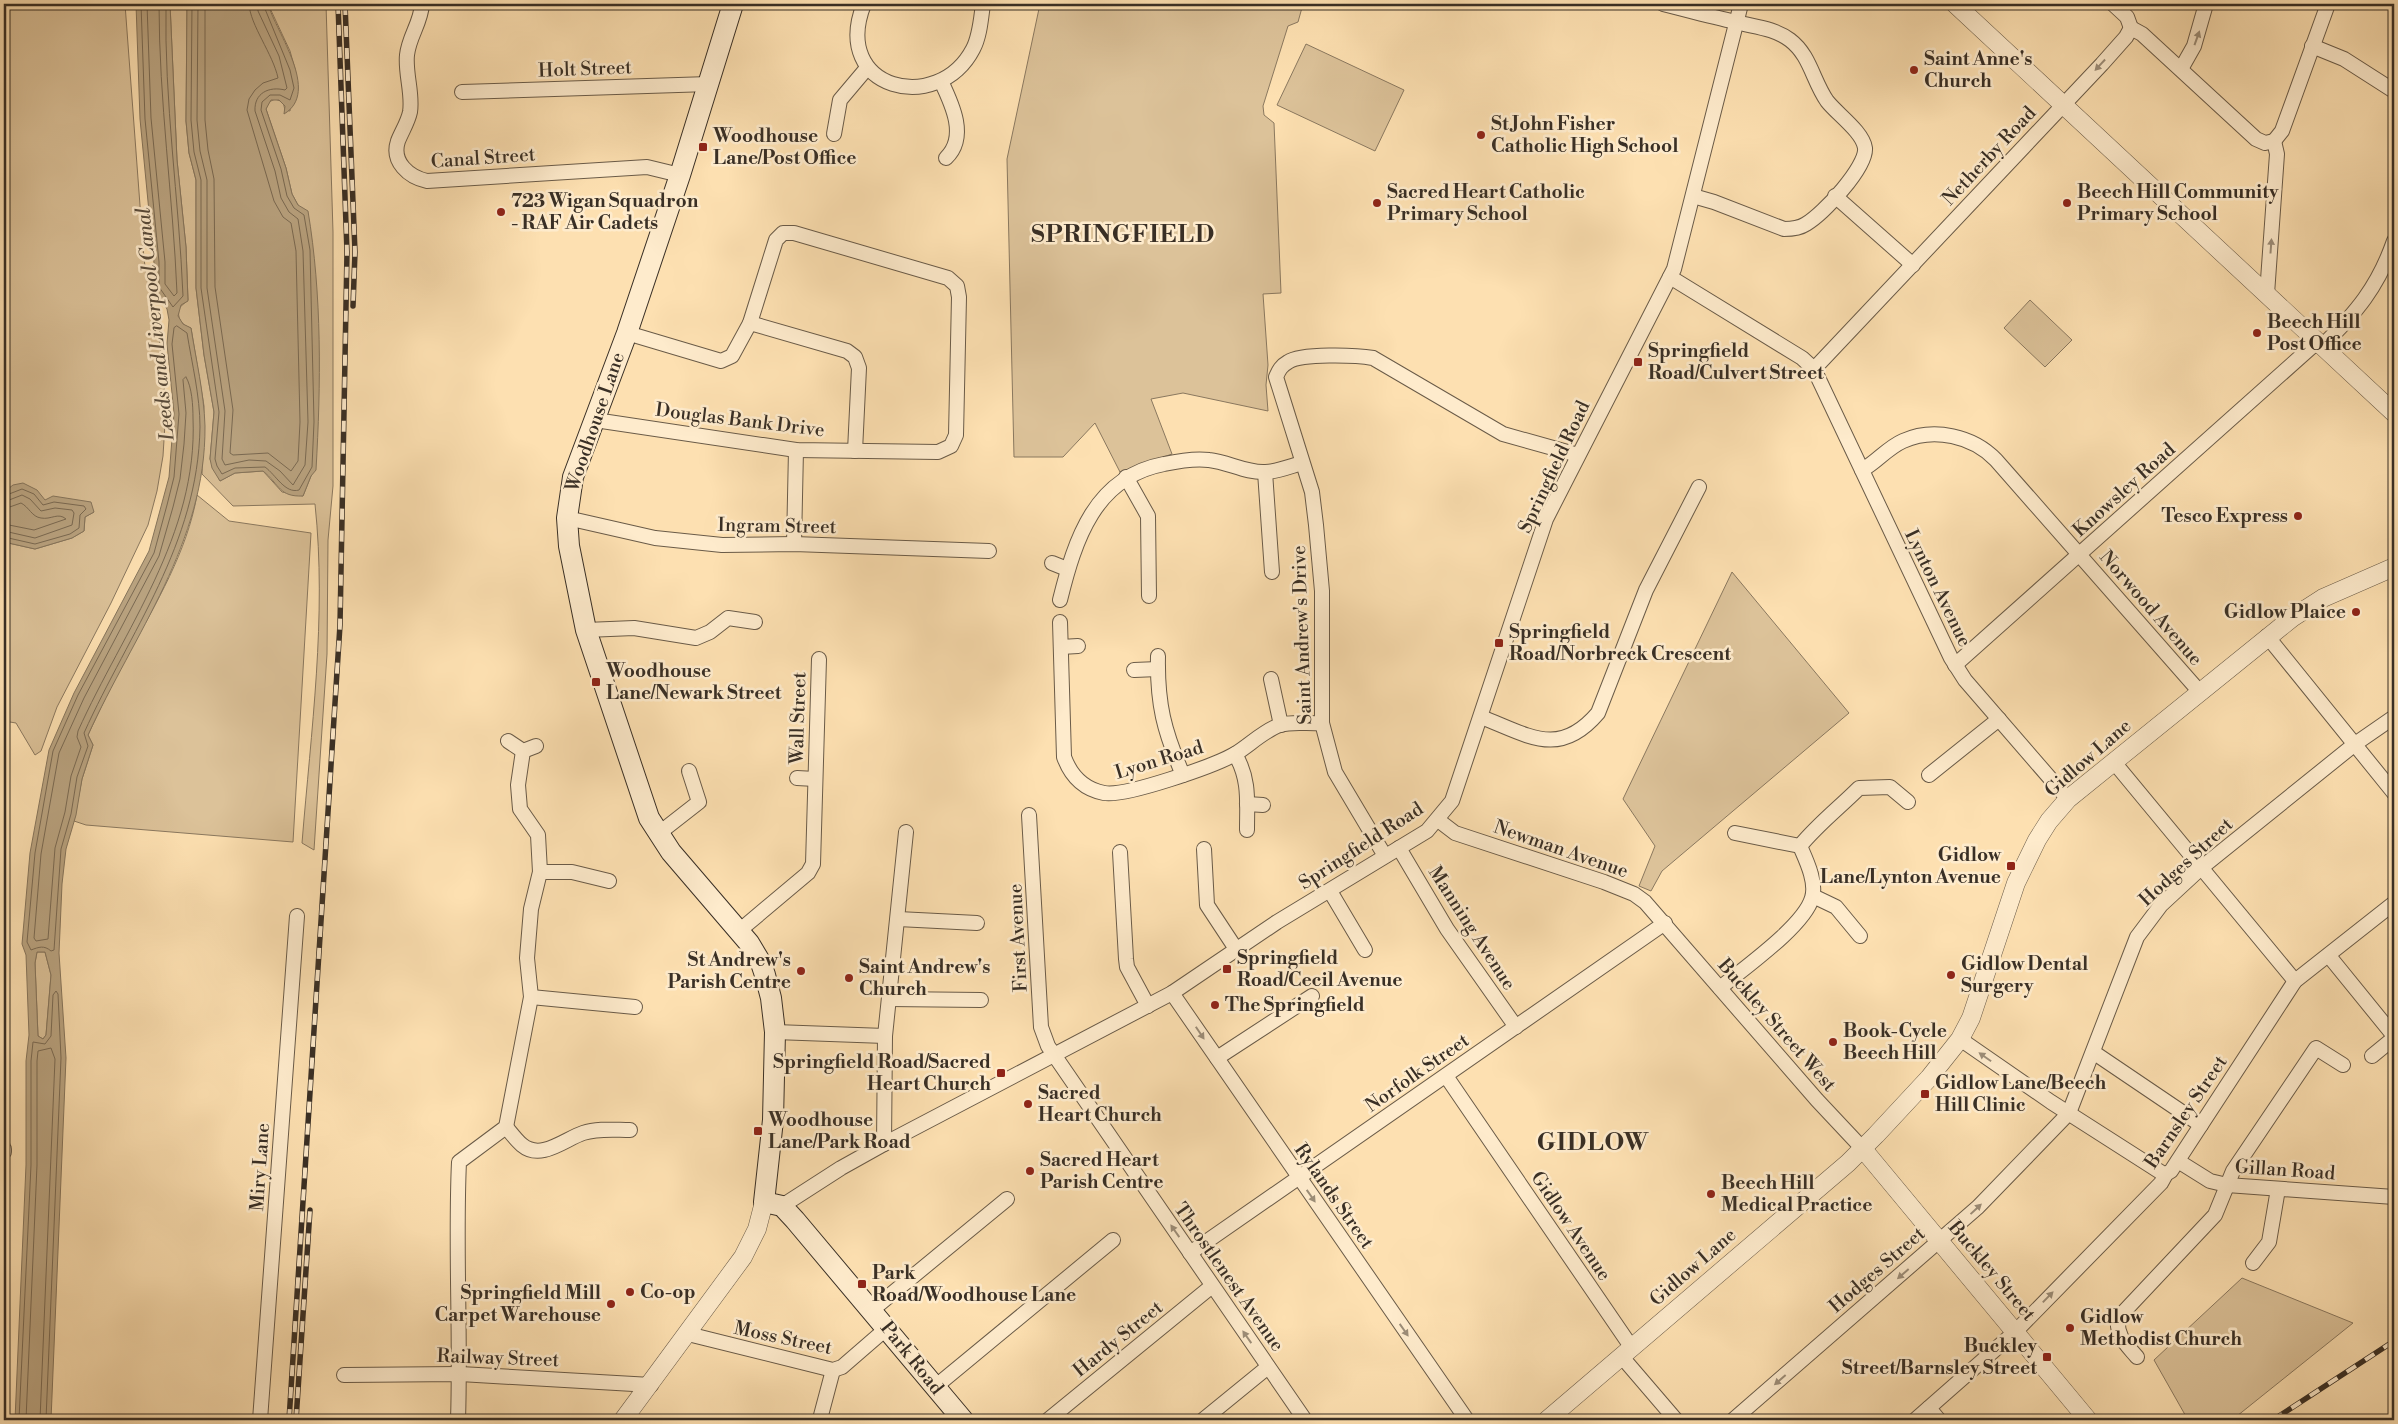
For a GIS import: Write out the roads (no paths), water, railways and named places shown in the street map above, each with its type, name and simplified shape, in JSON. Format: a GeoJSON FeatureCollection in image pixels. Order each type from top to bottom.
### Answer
{"type":"FeatureCollection","features":[{"type":"Feature","properties":{"kind":"main road","name":"Woodhouse Lane"},"geometry":{"type":"LineString","coordinates":[[733,4],[680,176],[627,333],[573,477],[567,518],[572,563],[586,630],[642,800],[658,834],[739,931],[762,964],[771,998],[775,1032],[773,1204]]}},
{"type":"Feature","properties":{"kind":"main road","name":"Park Road"},"geometry":{"type":"LineString","coordinates":[[773,1204],[872,1310],[963,1420]]}},
{"type":"Feature","properties":{"kind":"street","name":"Canal Street"},"geometry":{"type":"LineString","coordinates":[[422,4],[422,16],[410,41],[407,56],[410,112],[397,143],[398,159],[405,171],[414,178],[427,181],[640,167],[680,176]]}},
{"type":"Feature","properties":{"kind":"street"},"geometry":{"type":"LineString","coordinates":[[864,4],[858,29],[859,47],[867,68],[881,79],[896,85],[914,87],[941,81],[965,60],[973,49],[983,4]]}},
{"type":"Feature","properties":{"kind":"street"},"geometry":{"type":"LineString","coordinates":[[1663,4],[1777,32],[1796,45],[1805,56],[1827,100],[1837,114],[1860,137],[1864,147],[1863,162],[1854,175],[1821,212],[1805,225],[1784,229],[1714,202],[1693,196]]}},
{"type":"Feature","properties":{"kind":"street","name":"Springfield Road"},"geometry":{"type":"LineString","coordinates":[[773,1204],[1172,993],[1330,890],[1427,831],[1438,820],[1452,801],[1482,717],[1546,519],[1670,277],[1693,196],[1741,4]]}},
{"type":"Feature","properties":{"kind":"street"},"geometry":{"type":"LineString","coordinates":[[1955,4],[2394,413]]}},
{"type":"Feature","properties":{"kind":"street"},"geometry":{"type":"LineString","coordinates":[[2113,4],[2127,17],[2131,28],[2142,34],[2256,139],[2265,143],[2274,141],[2282,131],[2328,4]]}},
{"type":"Feature","properties":{"kind":"street"},"geometry":{"type":"LineString","coordinates":[[2181,69],[2194,46],[2206,4]]}},
{"type":"Feature","properties":{"kind":"street","name":"Netherby Road"},"geometry":{"type":"LineString","coordinates":[[1814,369],[2126,38],[2131,28]]}},
{"type":"Feature","properties":{"kind":"street"},"geometry":{"type":"LineString","coordinates":[[2312,46],[2344,59],[2394,91]]}},
{"type":"Feature","properties":{"kind":"street"},"geometry":{"type":"LineString","coordinates":[[834,134],[840,100],[867,68]]}},
{"type":"Feature","properties":{"kind":"street"},"geometry":{"type":"LineString","coordinates":[[941,81],[955,113],[957,126],[953,155]]}},
{"type":"Feature","properties":{"kind":"street","name":"Holt Street"},"geometry":{"type":"LineString","coordinates":[[462,92],[709,84]]}},
{"type":"Feature","properties":{"kind":"street"},"geometry":{"type":"LineString","coordinates":[[2267,294],[2277,154],[2274,141]]}},
{"type":"Feature","properties":{"kind":"street"},"geometry":{"type":"LineString","coordinates":[[1835,196],[1913,265]]}},
{"type":"Feature","properties":{"kind":"street","name":"Douglas Bank Drive"},"geometry":{"type":"LineString","coordinates":[[595,420],[796,450],[938,452],[951,446],[956,434],[957,286],[948,278],[794,233],[783,233],[776,240],[750,323],[732,356],[721,361],[627,333]]}},
{"type":"Feature","properties":{"kind":"street","name":"Knowsley Road"},"geometry":{"type":"LineString","coordinates":[[1955,665],[2320,344],[2344,326],[2375,286],[2393,249]]}},
{"type":"Feature","properties":{"kind":"street"},"geometry":{"type":"LineString","coordinates":[[1670,277],[1802,358],[1814,369]]}},
{"type":"Feature","properties":{"kind":"street"},"geometry":{"type":"LineString","coordinates":[[750,323],[847,351],[855,357],[860,368],[855,451]]}},
{"type":"Feature","properties":{"kind":"street","name":"Saint Andrew's Drive"},"geometry":{"type":"LineString","coordinates":[[1385,856],[1334,772],[1322,723],[1322,591],[1312,492],[1276,377],[1281,367],[1290,360],[1350,354],[1373,358],[1503,434],[1578,455]]}},
{"type":"Feature","properties":{"kind":"street","name":"Lynton Avenue"},"geometry":{"type":"LineString","coordinates":[[1814,369],[1955,665],[2068,798]]}},
{"type":"Feature","properties":{"kind":"street","name":"Norwood Avenue"},"geometry":{"type":"LineString","coordinates":[[1862,470],[1896,445],[1910,439],[1938,435],[1968,441],[1990,454],[2199,691]]}},
{"type":"Feature","properties":{"kind":"street"},"geometry":{"type":"LineString","coordinates":[[794,544],[796,450]]}},
{"type":"Feature","properties":{"kind":"street"},"geometry":{"type":"LineString","coordinates":[[1060,600],[1067,569],[1092,513],[1106,495],[1126,477],[1145,467],[1179,461],[1210,460],[1265,472],[1302,463]]}},
{"type":"Feature","properties":{"kind":"street"},"geometry":{"type":"LineString","coordinates":[[1265,472],[1272,572]]}},
{"type":"Feature","properties":{"kind":"street"},"geometry":{"type":"LineString","coordinates":[[1126,477],[1148,516],[1154,577],[1149,596]]}},
{"type":"Feature","properties":{"kind":"street"},"geometry":{"type":"LineString","coordinates":[[1482,717],[1538,739],[1553,741],[1572,737],[1586,728],[1598,713],[1646,590],[1699,487]]}},
{"type":"Feature","properties":{"kind":"street","name":"Ingram Street"},"geometry":{"type":"LineString","coordinates":[[567,518],[655,538],[722,545],[794,544],[989,551]]}},
{"type":"Feature","properties":{"kind":"street"},"geometry":{"type":"LineString","coordinates":[[1052,563],[1067,569]]}},
{"type":"Feature","properties":{"kind":"street","name":"Gidlow Lane"},"geometry":{"type":"LineString","coordinates":[[1547,1420],[1863,1149],[1929,1078],[1960,1039],[1971,1018],[2016,883],[2037,840],[2068,798],[2267,636],[2322,598],[2394,567]]}},
{"type":"Feature","properties":{"kind":"street"},"geometry":{"type":"LineString","coordinates":[[586,630],[634,628],[696,638],[710,632],[728,618],[755,622]]}},
{"type":"Feature","properties":{"kind":"street","name":"Lyon Road"},"geometry":{"type":"LineString","coordinates":[[1060,622],[1064,757],[1068,768],[1078,781],[1088,788],[1106,794],[1126,791],[1183,775],[1235,754],[1257,737],[1281,725],[1322,723]]}},
{"type":"Feature","properties":{"kind":"street"},"geometry":{"type":"LineString","coordinates":[[2267,636],[2394,793]]}},
{"type":"Feature","properties":{"kind":"street"},"geometry":{"type":"LineString","coordinates":[[1061,647],[1078,646]]}},
{"type":"Feature","properties":{"kind":"street","name":"Wall Street"},"geometry":{"type":"LineString","coordinates":[[739,931],[812,867],[819,659]]}},
{"type":"Feature","properties":{"kind":"street"},"geometry":{"type":"LineString","coordinates":[[1134,670],[1158,662],[1161,718],[1183,775]]}},
{"type":"Feature","properties":{"kind":"street"},"geometry":{"type":"LineString","coordinates":[[1277,685],[1281,725]]}},
{"type":"Feature","properties":{"kind":"street","name":"Hodges Street"},"geometry":{"type":"LineString","coordinates":[[1733,1420],[1940,1242],[1978,1207],[2069,1113],[2137,937],[2161,905],[2201,868],[2354,744],[2394,717]]}},
{"type":"Feature","properties":{"kind":"street"},"geometry":{"type":"LineString","coordinates":[[1929,775],[1999,719]]}},
{"type":"Feature","properties":{"kind":"street"},"geometry":{"type":"LineString","coordinates":[[458,1420],[460,1374],[456,1216],[459,1162],[506,1127],[531,997],[527,958],[532,909],[540,872],[538,835],[520,810],[518,785],[529,749],[508,741]]}},
{"type":"Feature","properties":{"kind":"street"},"geometry":{"type":"LineString","coordinates":[[1235,754],[1243,768],[1247,783],[1247,830]]}},
{"type":"Feature","properties":{"kind":"street"},"geometry":{"type":"LineString","coordinates":[[2113,761],[2296,981]]}},
{"type":"Feature","properties":{"kind":"street"},"geometry":{"type":"LineString","coordinates":[[658,834],[699,802],[689,771]]}},
{"type":"Feature","properties":{"kind":"street","name":"Wall Street"},"geometry":{"type":"LineString","coordinates":[[797,778],[815,779]]}},
{"type":"Feature","properties":{"kind":"street"},"geometry":{"type":"LineString","coordinates":[[1800,846],[1819,823],[1838,810],[1859,788],[1892,784],[1908,802]]}},
{"type":"Feature","properties":{"kind":"street"},"geometry":{"type":"LineString","coordinates":[[1247,804],[1264,804]]}},
{"type":"Feature","properties":{"kind":"street","name":"First Avenue"},"geometry":{"type":"LineString","coordinates":[[1029,815],[1041,1028],[1053,1056]]}},
{"type":"Feature","properties":{"kind":"street","name":"Newman Avenue"},"geometry":{"type":"LineString","coordinates":[[1438,820],[1455,833],[1604,882],[1634,894],[1645,902],[1665,923]]}},
{"type":"Feature","properties":{"kind":"street"},"geometry":{"type":"LineString","coordinates":[[884,1144],[885,1036],[906,832]]}},
{"type":"Feature","properties":{"kind":"street"},"geometry":{"type":"LineString","coordinates":[[1735,833],[1800,846]]}},
{"type":"Feature","properties":{"kind":"street"},"geometry":{"type":"LineString","coordinates":[[1720,988],[1792,927],[1806,912],[1813,896],[1810,869],[1800,846]]}},
{"type":"Feature","properties":{"kind":"street","name":"Manning Avenue"},"geometry":{"type":"LineString","coordinates":[[1400,848],[1447,929],[1516,1027]]}},
{"type":"Feature","properties":{"kind":"street"},"geometry":{"type":"LineString","coordinates":[[1204,849],[1207,906],[1236,950]]}},
{"type":"Feature","properties":{"kind":"street"},"geometry":{"type":"LineString","coordinates":[[1120,852],[1127,967],[1148,1006]]}},
{"type":"Feature","properties":{"kind":"street"},"geometry":{"type":"LineString","coordinates":[[540,872],[572,872],[609,881]]}},
{"type":"Feature","properties":{"kind":"street"},"geometry":{"type":"LineString","coordinates":[[1330,890],[1365,950]]}},
{"type":"Feature","properties":{"kind":"street"},"geometry":{"type":"LineString","coordinates":[[1813,896],[1854,918],[1860,936]]}},
{"type":"Feature","properties":{"kind":"street","name":"Barnsley Street"},"geometry":{"type":"LineString","coordinates":[[1915,1420],[2015,1332],[2161,1184],[2166,1174],[2172,1172],[2296,981],[2394,903]]}},
{"type":"Feature","properties":{"kind":"street","name":"Miry Lane"},"geometry":{"type":"LineString","coordinates":[[260,1420],[297,916]]}},
{"type":"Feature","properties":{"kind":"street"},"geometry":{"type":"LineString","coordinates":[[898,919],[977,924]]}},
{"type":"Feature","properties":{"kind":"street","name":"Buckley Street West"},"geometry":{"type":"LineString","coordinates":[[1665,923],[1863,1149]]}},
{"type":"Feature","properties":{"kind":"street","name":"Norfolk Street"},"geometry":{"type":"LineString","coordinates":[[1190,1253],[1665,923]]}},
{"type":"Feature","properties":{"kind":"street"},"geometry":{"type":"LineString","coordinates":[[2329,956],[2394,1037],[2372,1056]]}},
{"type":"Feature","properties":{"kind":"street","name":"Rylands Street"},"geometry":{"type":"LineString","coordinates":[[1172,993],[1467,1420]]}},
{"type":"Feature","properties":{"kind":"street"},"geometry":{"type":"LineString","coordinates":[[1217,1058],[1296,1013],[1312,996]]}},
{"type":"Feature","properties":{"kind":"street"},"geometry":{"type":"LineString","coordinates":[[531,997],[635,1007]]}},
{"type":"Feature","properties":{"kind":"street"},"geometry":{"type":"LineString","coordinates":[[889,999],[981,1000]]}},
{"type":"Feature","properties":{"kind":"street"},"geometry":{"type":"LineString","coordinates":[[775,1032],[885,1036]]}},
{"type":"Feature","properties":{"kind":"street"},"geometry":{"type":"LineString","coordinates":[[1960,1039],[2069,1113],[2166,1174]]}},
{"type":"Feature","properties":{"kind":"street"},"geometry":{"type":"LineString","coordinates":[[2137,1357],[2120,1337],[2117,1328],[2118,1318],[2215,1215],[2233,1171],[2316,1048],[2343,1065]]}},
{"type":"Feature","properties":{"kind":"street"},"geometry":{"type":"LineString","coordinates":[[2093,1052],[2201,1126]]}},
{"type":"Feature","properties":{"kind":"street","name":"Throstlenest Avenue"},"geometry":{"type":"LineString","coordinates":[[1053,1056],[1305,1420]]}},
{"type":"Feature","properties":{"kind":"street","name":"Gidlow Avenue"},"geometry":{"type":"LineString","coordinates":[[1446,1076],[1627,1353],[1676,1420]]}},
{"type":"Feature","properties":{"kind":"street"},"geometry":{"type":"LineString","coordinates":[[506,1127],[523,1146],[537,1151],[554,1148],[584,1133],[602,1130],[630,1130]]}},
{"type":"Feature","properties":{"kind":"street","name":"Buckley Street"},"geometry":{"type":"LineString","coordinates":[[1863,1149],[2088,1420]]}},
{"type":"Feature","properties":{"kind":"street","name":"Gillan Road"},"geometry":{"type":"LineString","coordinates":[[2178,1161],[2210,1182],[2227,1185],[2394,1197]]}},
{"type":"Feature","properties":{"kind":"street"},"geometry":{"type":"LineString","coordinates":[[2253,1263],[2269,1242],[2278,1189]]}},
{"type":"Feature","properties":{"kind":"street"},"geometry":{"type":"LineString","coordinates":[[872,1310],[1007,1198]]}},
{"type":"Feature","properties":{"kind":"street","name":"Woodhouse Lane"},"geometry":{"type":"LineString","coordinates":[[628,1419],[650,1384],[743,1257],[757,1229],[773,1204]]}},
{"type":"Feature","properties":{"kind":"street"},"geometry":{"type":"LineString","coordinates":[[935,1386],[1113,1240]]}},
{"type":"Feature","properties":{"kind":"street","name":"Hardy Street"},"geometry":{"type":"LineString","coordinates":[[1048,1420],[1212,1286]]}},
{"type":"Feature","properties":{"kind":"street","name":"Moss Street"},"geometry":{"type":"LineString","coordinates":[[688,1334],[746,1350],[833,1370],[842,1367],[887,1328]]}},
{"type":"Feature","properties":{"kind":"street"},"geometry":{"type":"LineString","coordinates":[[1203,1420],[1268,1367]]}},
{"type":"Feature","properties":{"kind":"street"},"geometry":{"type":"LineString","coordinates":[[820,1419],[833,1370]]}},
{"type":"Feature","properties":{"kind":"street","name":"Railway Street"},"geometry":{"type":"LineString","coordinates":[[344,1374],[460,1374],[650,1384]]}},
{"type":"Feature","properties":{"kind":"street"},"geometry":{"type":"LineString","coordinates":[[1929,1408],[1939,1420]]}},
{"type":"Feature","properties":{"kind":"water","name":"Leeds and Liverpool Canal"},"geometry":{"type":"Polygon","coordinates":[[[136,4],[170,4],[177,160],[186,247],[188,301],[181,305],[178,316],[183,324],[191,328],[201,389],[205,426],[202,468],[194,509],[181,548],[164,586],[88,735],[93,745],[82,779],[76,815],[66,849],[62,884],[59,953],[66,1058],[51,1420],[15,1420],[26,1165],[26,1061],[29,1035],[26,955],[22,944],[30,853],[49,750],[74,693],[149,551],[169,477],[174,413],[167,344],[169,320],[167,309],[154,289],[154,263],[140,119],[136,4]],[[37,952],[35,963],[38,1036],[43,1039],[46,1035],[51,975],[45,952],[37,952]]]}},
{"type":"Feature","properties":{"kind":"water"},"geometry":{"type":"Polygon","coordinates":[[[187,4],[268,4],[293,61],[297,77],[298,91],[294,104],[284,114],[285,106],[279,100],[271,100],[266,109],[286,168],[292,194],[298,205],[308,211],[313,243],[318,307],[319,405],[316,470],[311,476],[303,496],[295,496],[284,492],[263,471],[235,473],[220,481],[212,468],[210,459],[214,412],[204,355],[196,288],[196,180],[189,153],[186,121],[187,4]]]}},
{"type":"Feature","properties":{"kind":"water"},"geometry":{"type":"Polygon","coordinates":[[[23,483],[37,490],[45,500],[53,496],[91,502],[94,512],[85,517],[84,531],[72,538],[35,549],[4,542],[4,492],[13,485],[23,483]]]}},
{"type":"Feature","properties":{"kind":"railway"},"geometry":{"type":"LineString","coordinates":[[289,1420],[340,625],[347,252],[338,4]]}},
{"type":"Feature","properties":{"kind":"railway"},"geometry":{"type":"LineString","coordinates":[[345,4],[355,252],[353,306]]}},
{"type":"Feature","properties":{"kind":"railway"},"geometry":{"type":"LineString","coordinates":[[296,1420],[310,1210]]}},
{"type":"Feature","properties":{"kind":"railway"},"geometry":{"type":"LineString","coordinates":[[2273,1420],[2394,1341]]}},
{"type":"Feature","properties":{"kind":"place","name":"Saint Anne's Church"},"geometry":{"type":"Point","coordinates":[1914,70]}},
{"type":"Feature","properties":{"kind":"place","name":"St John Fisher Catholic High School"},"geometry":{"type":"Point","coordinates":[1481,135]}},
{"type":"Feature","properties":{"kind":"place","name":"Woodhouse Lane/Post Office"},"geometry":{"type":"Point","coordinates":[703,147]}},
{"type":"Feature","properties":{"kind":"place","name":"Sacred Heart Catholic Primary School"},"geometry":{"type":"Point","coordinates":[1377,203]}},
{"type":"Feature","properties":{"kind":"place","name":"Beech Hill Community Primary School"},"geometry":{"type":"Point","coordinates":[2067,203]}},
{"type":"Feature","properties":{"kind":"place","name":"723 Wigan Squadron - RAF Air Cadets"},"geometry":{"type":"Point","coordinates":[501,212]}},
{"type":"Feature","properties":{"kind":"place","name":"Beech Hill Post Office"},"geometry":{"type":"Point","coordinates":[2257,333]}},
{"type":"Feature","properties":{"kind":"place","name":"Springfield Road/Culvert Street"},"geometry":{"type":"Point","coordinates":[1638,362]}},
{"type":"Feature","properties":{"kind":"place","name":"Tesco Express"},"geometry":{"type":"Point","coordinates":[2298,516]}},
{"type":"Feature","properties":{"kind":"place","name":"Gidlow Plaice"},"geometry":{"type":"Point","coordinates":[2356,612]}},
{"type":"Feature","properties":{"kind":"place","name":"Springfield Road/Norbreck Crescent"},"geometry":{"type":"Point","coordinates":[1499,643]}},
{"type":"Feature","properties":{"kind":"place","name":"Woodhouse Lane/Newark Street"},"geometry":{"type":"Point","coordinates":[596,682]}},
{"type":"Feature","properties":{"kind":"place","name":"Gidlow Lane/Lynton Avenue"},"geometry":{"type":"Point","coordinates":[2011,866]}},
{"type":"Feature","properties":{"kind":"place","name":"Springfield Road/Cecil Avenue"},"geometry":{"type":"Point","coordinates":[1227,969]}},
{"type":"Feature","properties":{"kind":"place","name":"St Andrew's Parish Centre"},"geometry":{"type":"Point","coordinates":[801,971]}},
{"type":"Feature","properties":{"kind":"place","name":"Gidlow Dental Surgery"},"geometry":{"type":"Point","coordinates":[1951,975]}},
{"type":"Feature","properties":{"kind":"place","name":"Saint Andrew's Church"},"geometry":{"type":"Point","coordinates":[849,978]}},
{"type":"Feature","properties":{"kind":"place","name":"The Springfield"},"geometry":{"type":"Point","coordinates":[1215,1005]}},
{"type":"Feature","properties":{"kind":"place","name":"Book-Cycle Beech Hill"},"geometry":{"type":"Point","coordinates":[1833,1042]}},
{"type":"Feature","properties":{"kind":"place","name":"Springfield Road/Sacred Heart Church"},"geometry":{"type":"Point","coordinates":[1001,1073]}},
{"type":"Feature","properties":{"kind":"place","name":"Gidlow Lane/Beech Hill Clinic"},"geometry":{"type":"Point","coordinates":[1925,1094]}},
{"type":"Feature","properties":{"kind":"place","name":"Sacred Heart Church"},"geometry":{"type":"Point","coordinates":[1028,1104]}},
{"type":"Feature","properties":{"kind":"place","name":"Woodhouse Lane/Park Road"},"geometry":{"type":"Point","coordinates":[758,1131]}},
{"type":"Feature","properties":{"kind":"place","name":"Sacred Heart Parish Centre"},"geometry":{"type":"Point","coordinates":[1030,1171]}},
{"type":"Feature","properties":{"kind":"place","name":"Beech Hill Medical Practice"},"geometry":{"type":"Point","coordinates":[1711,1194]}},
{"type":"Feature","properties":{"kind":"place","name":"Park Road/Woodhouse Lane"},"geometry":{"type":"Point","coordinates":[862,1284]}},
{"type":"Feature","properties":{"kind":"place","name":"Co-op"},"geometry":{"type":"Point","coordinates":[630,1292]}},
{"type":"Feature","properties":{"kind":"place","name":"Springfield Mill Carpet Warehouse"},"geometry":{"type":"Point","coordinates":[611,1304]}},
{"type":"Feature","properties":{"kind":"place","name":"Gidlow Methodist Church"},"geometry":{"type":"Point","coordinates":[2070,1328]}},
{"type":"Feature","properties":{"kind":"place","name":"Buckley Street/Barnsley Street"},"geometry":{"type":"Point","coordinates":[2047,1357]}},
{"type":"Feature","properties":{"kind":"district","name":"SPRINGFIELD"},"geometry":{"type":"Point","coordinates":[1123,235]}},
{"type":"Feature","properties":{"kind":"district","name":"GIDLOW"},"geometry":{"type":"Point","coordinates":[1593,1143]}}]}
